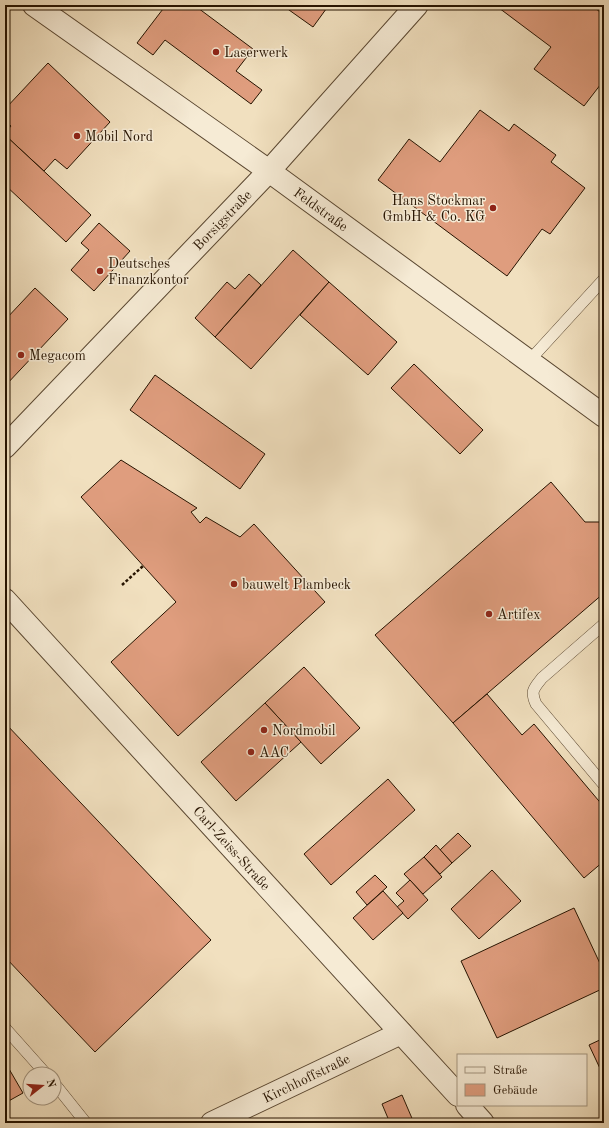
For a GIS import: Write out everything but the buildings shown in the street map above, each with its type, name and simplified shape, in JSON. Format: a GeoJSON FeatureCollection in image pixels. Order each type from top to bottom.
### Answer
{"type":"FeatureCollection","features":[{"type":"Feature","properties":{"kind":"street","name":"Feldstraße"},"geometry":{"type":"LineString","coordinates":[[34,5],[269,171],[604,416]]}},
{"type":"Feature","properties":{"kind":"street","name":"Borsigstraße"},"geometry":{"type":"LineString","coordinates":[[5,447],[269,171],[417,5]]}},
{"type":"Feature","properties":{"kind":"street","name":"Carl-Zeiss-Straße"},"geometry":{"type":"LineString","coordinates":[[5,600],[457,1095]]}},
{"type":"Feature","properties":{"kind":"street","name":"Kirchhoffstraße"},"geometry":{"type":"LineString","coordinates":[[212,1123],[401,1033]]}},
{"type":"Feature","properties":{"kind":"street"},"geometry":{"type":"LineString","coordinates":[[468,1106],[483,1123]]}},
{"type":"Feature","properties":{"kind":"lane"},"geometry":{"type":"LineString","coordinates":[[529,361],[604,279]]}},
{"type":"Feature","properties":{"kind":"lane"},"geometry":{"type":"LineString","coordinates":[[604,624],[542,678],[534,689],[532,697],[536,704],[604,785]]}},
{"type":"Feature","properties":{"kind":"lane"},"geometry":{"type":"LineString","coordinates":[[5,1028],[39,1066]]}},
{"type":"Feature","properties":{"kind":"lane"},"geometry":{"type":"LineString","coordinates":[[62,1093],[86,1123]]}},
{"type":"Feature","properties":{"kind":"path"},"geometry":{"type":"LineString","coordinates":[[122,585],[143,566]]}},
{"type":"Feature","properties":{"kind":"place","name":"Laserwerk"},"geometry":{"type":"Point","coordinates":[216,52]}},
{"type":"Feature","properties":{"kind":"place","name":"Mobil Nord"},"geometry":{"type":"Point","coordinates":[77,136]}},
{"type":"Feature","properties":{"kind":"place","name":"Hans Stockmar GmbH & Co. KG"},"geometry":{"type":"Point","coordinates":[493,208]}},
{"type":"Feature","properties":{"kind":"place","name":"Deutsches Finanzkontor"},"geometry":{"type":"Point","coordinates":[100,271]}},
{"type":"Feature","properties":{"kind":"place","name":"Megacom"},"geometry":{"type":"Point","coordinates":[21,355]}},
{"type":"Feature","properties":{"kind":"place","name":"bauwelt Plambeck"},"geometry":{"type":"Point","coordinates":[234,584]}},
{"type":"Feature","properties":{"kind":"place","name":"Artifex"},"geometry":{"type":"Point","coordinates":[489,614]}},
{"type":"Feature","properties":{"kind":"place","name":"Nordmobil"},"geometry":{"type":"Point","coordinates":[264,730]}},
{"type":"Feature","properties":{"kind":"place","name":"AAC"},"geometry":{"type":"Point","coordinates":[251,752]}}]}
